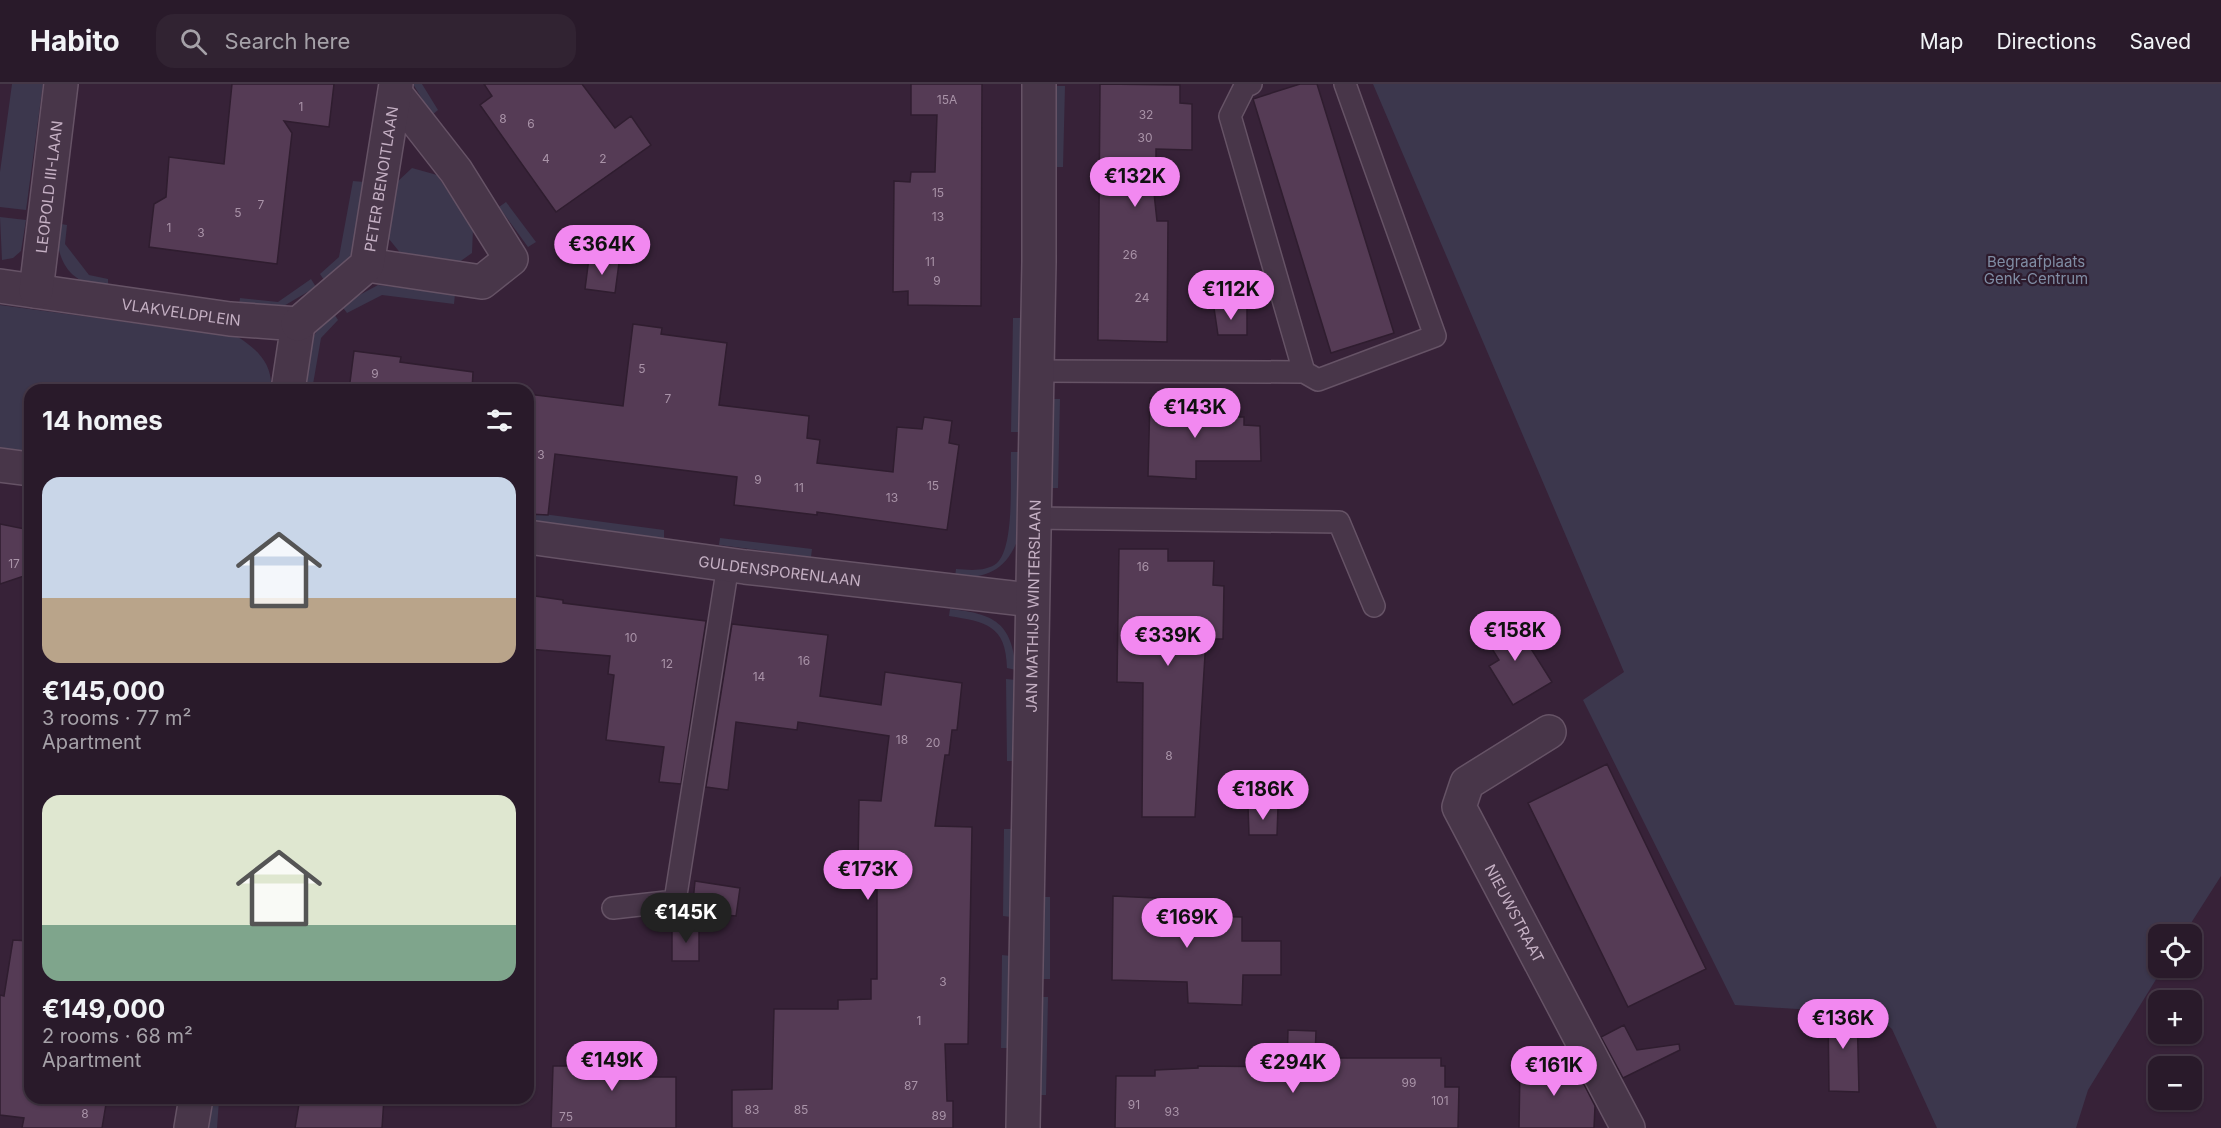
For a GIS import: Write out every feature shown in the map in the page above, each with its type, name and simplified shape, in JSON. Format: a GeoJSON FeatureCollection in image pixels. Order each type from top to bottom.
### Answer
{"type":"FeatureCollection","features":[{"type":"Feature","properties":{"kind":"street","name":"LEOPOLD III-LAAN"},"geometry":{"type":"LineString","coordinates":[[36,291],[61,84]]}},
{"type":"Feature","properties":{"kind":"street","name":"JAN MATHIJS WINTERSLAAN"},"geometry":{"type":"LineString","coordinates":[[1023,1128],[1037,371],[1039,84]]}},
{"type":"Feature","properties":{"kind":"street","name":"PETER BENOITLAAN"},"geometry":{"type":"LineString","coordinates":[[367,265],[482,282],[511,259],[456,171],[396,89]]}},
{"type":"Feature","properties":{"kind":"street","name":"PETER BENOITLAAN"},"geometry":{"type":"LineString","coordinates":[[298,324],[367,265],[396,89]]}},
{"type":"Feature","properties":{"kind":"street","name":"VLAKVELDPLEIN"},"geometry":{"type":"LineString","coordinates":[[0,286],[230,319],[298,324]]}},
{"type":"Feature","properties":{"kind":"street"},"geometry":{"type":"LineString","coordinates":[[289,384],[298,324]]}},
{"type":"Feature","properties":{"kind":"street"},"geometry":{"type":"LineString","coordinates":[[0,465],[24,468]]}},
{"type":"Feature","properties":{"kind":"street","name":"GULDENSPORENLAAN"},"geometry":{"type":"LineString","coordinates":[[534,538],[728,565],[1031,600]]}},
{"type":"Feature","properties":{"kind":"street","name":"NIEUWSTRAAT"},"geometry":{"type":"LineString","coordinates":[[1549,732],[1467,783],[1459,807],[1628,1128]]}},
{"type":"Feature","properties":{"kind":"street"},"geometry":{"type":"LineString","coordinates":[[191,1128],[195,1104]]}},
{"type":"Feature","properties":{"kind":"lane"},"geometry":{"type":"LineString","coordinates":[[1251,84],[1245,86],[1230,116],[1304,372]]}},
{"type":"Feature","properties":{"kind":"lane"},"geometry":{"type":"LineString","coordinates":[[1037,371],[1304,372],[1318,380],[1436,336],[1345,84]]}},
{"type":"Feature","properties":{"kind":"lane"},"geometry":{"type":"LineString","coordinates":[[1034,518],[1339,522],[1374,606]]}},
{"type":"Feature","properties":{"kind":"lane"},"geometry":{"type":"LineString","coordinates":[[613,908],[675,901],[728,565]]}},
{"type":"Feature","properties":{"kind":"green space"},"geometry":{"type":"Polygon","coordinates":[[[12,84],[43,84],[26,210],[0,207],[0,172],[12,84]]]}},
{"type":"Feature","properties":{"kind":"green space"},"geometry":{"type":"Polygon","coordinates":[[[413,84],[422,84],[438,110],[432,115],[413,84]]]}},
{"type":"Feature","properties":{"kind":"green space","name":"Begraafplaats Genk-Centrum"},"geometry":{"type":"Polygon","coordinates":[[[1373,84],[2221,84],[2221,876],[2190,924],[2148,924],[2148,978],[2157,978],[2088,1090],[2076,1128],[1937,1128],[1892,1029],[1875,1014],[1735,1005],[1583,700],[1624,672],[1373,84]]]}},
{"type":"Feature","properties":{"kind":"green space"},"geometry":{"type":"Polygon","coordinates":[[[1057,86],[1065,86],[1063,167],[1055,167],[1057,86]]]}},
{"type":"Feature","properties":{"kind":"green space"},"geometry":{"type":"Polygon","coordinates":[[[412,168],[437,175],[473,229],[472,253],[455,265],[402,255],[389,239],[389,222],[396,183],[412,168]]]}},
{"type":"Feature","properties":{"kind":"green space"},"geometry":{"type":"Polygon","coordinates":[[[353,181],[364,182],[354,251],[343,266],[324,280],[320,274],[339,257],[353,181]]]}},
{"type":"Feature","properties":{"kind":"green space"},"geometry":{"type":"Polygon","coordinates":[[[506,202],[536,242],[528,247],[499,207],[506,202]]]}},
{"type":"Feature","properties":{"kind":"green space"},"geometry":{"type":"Polygon","coordinates":[[[0,217],[26,220],[21,251],[13,258],[2,260],[0,217]]]}},
{"type":"Feature","properties":{"kind":"green space"},"geometry":{"type":"Polygon","coordinates":[[[55,223],[67,225],[65,244],[89,275],[108,279],[108,289],[82,281],[67,268],[59,249],[55,223]]]}},
{"type":"Feature","properties":{"kind":"green space"},"geometry":{"type":"Polygon","coordinates":[[[311,279],[316,287],[282,307],[239,305],[240,298],[278,302],[311,279]]]}},
{"type":"Feature","properties":{"kind":"green space"},"geometry":{"type":"Polygon","coordinates":[[[378,285],[455,294],[454,304],[382,295],[347,313],[341,305],[378,285]]]}},
{"type":"Feature","properties":{"kind":"green space"},"geometry":{"type":"Polygon","coordinates":[[[0,305],[238,337],[258,353],[270,373],[271,384],[24,384],[24,454],[0,451],[0,305]]]}},
{"type":"Feature","properties":{"kind":"green space"},"geometry":{"type":"Polygon","coordinates":[[[333,312],[338,320],[321,338],[313,384],[304,384],[309,347],[317,330],[333,312]]]}},
{"type":"Feature","properties":{"kind":"green space"},"geometry":{"type":"Polygon","coordinates":[[[1013,318],[1022,318],[1019,432],[1011,432],[1013,318]]]}},
{"type":"Feature","properties":{"kind":"green space"},"geometry":{"type":"Polygon","coordinates":[[[1052,399],[1060,399],[1058,488],[1050,488],[1052,399]]]}},
{"type":"Feature","properties":{"kind":"green space"},"geometry":{"type":"Polygon","coordinates":[[[1011,452],[1019,452],[1018,539],[1008,558],[994,570],[977,576],[955,577],[956,569],[988,568],[997,563],[1003,554],[1009,527],[1011,452]]]}},
{"type":"Feature","properties":{"kind":"green space"},"geometry":{"type":"Polygon","coordinates":[[[534,513],[664,530],[664,539],[534,521],[534,513]]]}},
{"type":"Feature","properties":{"kind":"green space"},"geometry":{"type":"Polygon","coordinates":[[[720,538],[812,549],[811,557],[719,545],[720,538]]]}},
{"type":"Feature","properties":{"kind":"green space"},"geometry":{"type":"Polygon","coordinates":[[[950,609],[978,614],[998,623],[1010,641],[1016,670],[1007,668],[1003,643],[992,628],[974,621],[949,616],[950,609]]]}},
{"type":"Feature","properties":{"kind":"green space"},"geometry":{"type":"Polygon","coordinates":[[[1006,679],[1016,680],[1013,761],[1007,761],[1006,679]]]}},
{"type":"Feature","properties":{"kind":"green space"},"geometry":{"type":"Polygon","coordinates":[[[1004,829],[1012,829],[1011,917],[1003,916],[1004,829]]]}},
{"type":"Feature","properties":{"kind":"green space"},"geometry":{"type":"Polygon","coordinates":[[[1042,897],[1050,897],[1050,979],[1042,979],[1042,897]]]}},
{"type":"Feature","properties":{"kind":"green space"},"geometry":{"type":"Polygon","coordinates":[[[1002,955],[1011,956],[1010,1048],[1001,1048],[1002,955]]]}},
{"type":"Feature","properties":{"kind":"green space"},"geometry":{"type":"Polygon","coordinates":[[[1040,997],[1048,997],[1046,1095],[1038,1095],[1040,997]]]}},
{"type":"Feature","properties":{"kind":"green space"},"geometry":{"type":"Polygon","coordinates":[[[210,1104],[219,1104],[217,1128],[207,1128],[210,1104]]]}},
{"type":"Feature","properties":{"kind":"building"},"geometry":{"type":"Polygon","coordinates":[[[232,84],[334,84],[329,127],[284,121],[292,133],[277,264],[149,247],[154,204],[166,197],[169,157],[224,164],[232,84]]]}},
{"type":"Feature","properties":{"kind":"building"},"geometry":{"type":"Polygon","coordinates":[[[484,84],[582,84],[615,128],[631,116],[651,145],[556,212],[480,105],[492,96],[484,84]]]}},
{"type":"Feature","properties":{"kind":"building"},"geometry":{"type":"Polygon","coordinates":[[[911,84],[982,84],[981,306],[908,305],[908,291],[893,292],[894,181],[910,182],[911,172],[935,172],[937,115],[911,115],[911,84]]]}},
{"type":"Feature","properties":{"kind":"building"},"geometry":{"type":"Polygon","coordinates":[[[1100,84],[1180,85],[1180,103],[1192,104],[1192,150],[1156,149],[1156,165],[1151,165],[1157,221],[1168,221],[1167,342],[1098,340],[1100,84]]]}},
{"type":"Feature","properties":{"kind":"building"},"geometry":{"type":"Polygon","coordinates":[[[1300,84],[1317,84],[1394,333],[1331,353],[1253,99],[1300,84]]]}},
{"type":"Feature","properties":{"kind":"building"},"geometry":{"type":"Polygon","coordinates":[[[589,258],[619,263],[615,293],[585,289],[589,258]]]}},
{"type":"Feature","properties":{"kind":"building"},"geometry":{"type":"Polygon","coordinates":[[[1214,308],[1247,308],[1247,335],[1218,335],[1214,308]]]}},
{"type":"Feature","properties":{"kind":"building"},"geometry":{"type":"Polygon","coordinates":[[[633,324],[662,328],[661,334],[727,343],[719,405],[809,416],[807,438],[820,440],[817,463],[893,472],[897,427],[922,429],[924,417],[952,421],[949,443],[959,445],[947,530],[817,512],[817,515],[734,505],[737,477],[555,454],[548,515],[534,514],[534,395],[623,406],[633,324]]]}},
{"type":"Feature","properties":{"kind":"building"},"geometry":{"type":"Polygon","coordinates":[[[354,351],[401,357],[400,362],[473,372],[472,384],[350,384],[354,351]]]}},
{"type":"Feature","properties":{"kind":"building"},"geometry":{"type":"Polygon","coordinates":[[[1150,398],[1197,399],[1197,417],[1244,417],[1244,425],[1260,426],[1261,461],[1196,461],[1196,479],[1148,476],[1150,398]]]}},
{"type":"Feature","properties":{"kind":"building"},"geometry":{"type":"Polygon","coordinates":[[[0,524],[24,529],[24,576],[0,584],[0,524]]]}},
{"type":"Feature","properties":{"kind":"building"},"geometry":{"type":"Polygon","coordinates":[[[1119,549],[1168,549],[1168,561],[1214,561],[1213,585],[1224,586],[1223,639],[1206,639],[1195,817],[1142,817],[1143,683],[1117,682],[1119,549]]]}},
{"type":"Feature","properties":{"kind":"building"},"geometry":{"type":"Polygon","coordinates":[[[534,596],[563,600],[563,603],[706,621],[681,784],[659,782],[664,747],[606,740],[614,675],[608,674],[610,656],[534,650],[534,596]]]}},
{"type":"Feature","properties":{"kind":"building"},"geometry":{"type":"Polygon","coordinates":[[[1511,617],[1552,682],[1513,705],[1489,666],[1499,660],[1483,634],[1511,617]]]}},
{"type":"Feature","properties":{"kind":"building"},"geometry":{"type":"Polygon","coordinates":[[[732,624],[828,635],[820,696],[881,705],[885,672],[962,683],[957,730],[952,730],[949,755],[945,755],[935,826],[972,827],[968,1044],[945,1044],[947,1101],[953,1101],[953,1128],[732,1128],[732,1090],[772,1089],[774,1009],[838,1009],[838,1000],[871,999],[871,979],[877,979],[877,890],[872,890],[872,867],[858,867],[859,800],[881,801],[889,736],[798,722],[797,730],[736,722],[728,790],[706,787],[732,624]]]}},
{"type":"Feature","properties":{"kind":"building"},"geometry":{"type":"Polygon","coordinates":[[[1607,764],[1706,969],[1628,1007],[1528,803],[1607,764]]]}},
{"type":"Feature","properties":{"kind":"building"},"geometry":{"type":"Polygon","coordinates":[[[1248,806],[1278,807],[1277,835],[1249,835],[1248,806]]]}},
{"type":"Feature","properties":{"kind":"building"},"geometry":{"type":"Polygon","coordinates":[[[695,881],[740,888],[736,916],[692,912],[695,881]]]}},
{"type":"Feature","properties":{"kind":"building"},"geometry":{"type":"Polygon","coordinates":[[[1113,896],[1197,900],[1197,916],[1242,917],[1242,941],[1281,941],[1281,975],[1243,975],[1242,1005],[1188,1003],[1187,982],[1112,980],[1113,896]]]}},
{"type":"Feature","properties":{"kind":"building"},"geometry":{"type":"Polygon","coordinates":[[[699,926],[699,961],[672,961],[672,928],[699,926]]]}},
{"type":"Feature","properties":{"kind":"building"},"geometry":{"type":"Polygon","coordinates":[[[13,940],[24,941],[24,1104],[106,1104],[102,1128],[22,1128],[24,1118],[0,1115],[0,995],[4,996],[13,940]]]}},
{"type":"Feature","properties":{"kind":"building"},"geometry":{"type":"Polygon","coordinates":[[[1828,1009],[1857,1009],[1859,1092],[1829,1091],[1828,1009]]]}},
{"type":"Feature","properties":{"kind":"building"},"geometry":{"type":"Polygon","coordinates":[[[1624,1025],[1637,1050],[1679,1044],[1680,1050],[1623,1078],[1601,1037],[1624,1025]]]}},
{"type":"Feature","properties":{"kind":"building"},"geometry":{"type":"Polygon","coordinates":[[[1288,1030],[1316,1031],[1315,1058],[1441,1058],[1441,1066],[1445,1066],[1445,1087],[1459,1087],[1458,1128],[1115,1128],[1116,1076],[1155,1076],[1155,1070],[1198,1068],[1198,1066],[1287,1067],[1288,1030]]]}},
{"type":"Feature","properties":{"kind":"building"},"geometry":{"type":"Polygon","coordinates":[[[581,1047],[643,1047],[645,1077],[676,1077],[676,1128],[551,1128],[553,1066],[581,1066],[581,1047]]]}},
{"type":"Feature","properties":{"kind":"building"},"geometry":{"type":"Polygon","coordinates":[[[1571,1059],[1595,1106],[1594,1128],[1519,1128],[1520,1066],[1571,1059]]]}},
{"type":"Feature","properties":{"kind":"building"},"geometry":{"type":"Polygon","coordinates":[[[299,1104],[384,1104],[382,1128],[295,1128],[299,1104]]]}}]}
